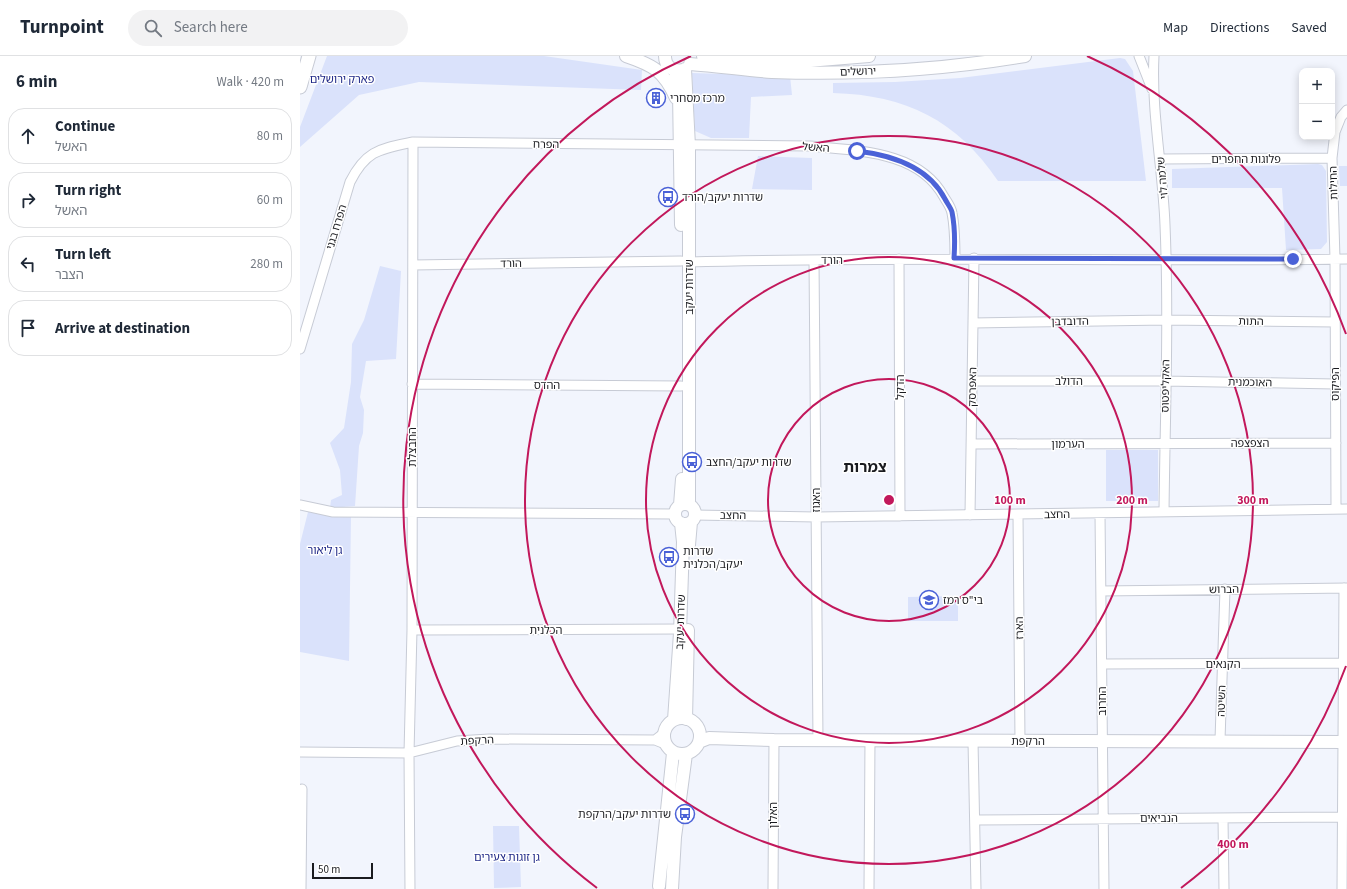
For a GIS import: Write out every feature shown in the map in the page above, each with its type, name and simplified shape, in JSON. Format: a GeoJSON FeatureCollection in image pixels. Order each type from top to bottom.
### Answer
{"type":"FeatureCollection","features":[{"type":"Feature","properties":{"kind":"main road"},"geometry":{"type":"LineString","coordinates":[[300,87],[309,56]]}},
{"type":"Feature","properties":{"kind":"street"},"geometry":{"type":"LineString","coordinates":[[626,56],[648,64],[664,75],[679,103]]}},
{"type":"Feature","properties":{"kind":"street"},"geometry":{"type":"LineString","coordinates":[[629,56],[665,58],[670,68],[686,65]]}},
{"type":"Feature","properties":{"kind":"street","name":"ירושלים"},"geometry":{"type":"LineString","coordinates":[[703,56],[738,60],[795,62],[869,56]]}},
{"type":"Feature","properties":{"kind":"street","name":"ירושלים"},"geometry":{"type":"LineString","coordinates":[[686,65],[773,72],[894,70],[953,67],[1025,56]]}},
{"type":"Feature","properties":{"kind":"street","name":"שלמה לוי"},"geometry":{"type":"LineString","coordinates":[[1138,56],[1155,96]]}},
{"type":"Feature","properties":{"kind":"street","name":"שלמה לוי"},"geometry":{"type":"LineString","coordinates":[[1154,56],[1155,96],[1166,260]]}},
{"type":"Feature","properties":{"kind":"street","name":"שדרות יעקב"},"geometry":{"type":"LineString","coordinates":[[684,146],[679,103],[686,65]]}},
{"type":"Feature","properties":{"kind":"street","name":"שדרות יעקב"},"geometry":{"type":"LineString","coordinates":[[680,719],[685,514],[684,146],[686,65]]}},
{"type":"Feature","properties":{"kind":"street","name":"החילות"},"geometry":{"type":"LineString","coordinates":[[1335,259],[1332,158],[1335,132],[1341,117],[1347,110]]}},
{"type":"Feature","properties":{"kind":"street","name":"הפרח"},"geometry":{"type":"LineString","coordinates":[[413,142],[684,146]]}},
{"type":"Feature","properties":{"kind":"street","name":"החבצלת"},"geometry":{"type":"LineString","coordinates":[[410,889],[409,753],[412,630],[413,142]]}},
{"type":"Feature","properties":{"kind":"street","name":"הפרח בגני"},"geometry":{"type":"LineString","coordinates":[[300,349],[350,182],[358,166],[369,155],[384,148],[413,142]]}},
{"type":"Feature","properties":{"kind":"street","name":"האשל"},"geometry":{"type":"LineString","coordinates":[[684,146],[810,146],[892,157],[920,171],[938,186],[952,211],[955,235],[954,258]]}},
{"type":"Feature","properties":{"kind":"street","name":"פלוגות החפרים"},"geometry":{"type":"LineString","coordinates":[[1160,160],[1332,158]]}},
{"type":"Feature","properties":{"kind":"street","name":"הורד"},"geometry":{"type":"LineString","coordinates":[[412,265],[954,258],[1166,260],[1347,259]]}},
{"type":"Feature","properties":{"kind":"street","name":"האפרסק"},"geometry":{"type":"LineString","coordinates":[[970,515],[974,258]]}},
{"type":"Feature","properties":{"kind":"street","name":"הדקל"},"geometry":{"type":"LineString","coordinates":[[900,259],[900,516]]}},
{"type":"Feature","properties":{"kind":"street","name":"הפיקוס"},"geometry":{"type":"LineString","coordinates":[[1335,259],[1336,509]]}},
{"type":"Feature","properties":{"kind":"street","name":"האגוז"},"geometry":{"type":"LineString","coordinates":[[814,260],[818,740]]}},
{"type":"Feature","properties":{"kind":"street","name":"האקליפטוס"},"geometry":{"type":"LineString","coordinates":[[1164,512],[1166,260]]}},
{"type":"Feature","properties":{"kind":"street","name":"שדרות יעקב"},"geometry":{"type":"LineString","coordinates":[[680,719],[680,630],[685,514],[681,386],[685,261]]}},
{"type":"Feature","properties":{"kind":"street","name":"הדובדבן"},"geometry":{"type":"LineString","coordinates":[[973,323],[1166,320]]}},
{"type":"Feature","properties":{"kind":"street","name":"התות"},"geometry":{"type":"LineString","coordinates":[[1166,320],[1335,322]]}},
{"type":"Feature","properties":{"kind":"street","name":"הדולב"},"geometry":{"type":"LineString","coordinates":[[972,381],[1165,381]]}},
{"type":"Feature","properties":{"kind":"street","name":"האוכמנית"},"geometry":{"type":"LineString","coordinates":[[1165,381],[1336,384]]}},
{"type":"Feature","properties":{"kind":"street","name":"ההדס"},"geometry":{"type":"LineString","coordinates":[[412,384],[681,386]]}},
{"type":"Feature","properties":{"kind":"street","name":"הצפצפה"},"geometry":{"type":"LineString","coordinates":[[1164,444],[1336,443]]}},
{"type":"Feature","properties":{"kind":"street","name":"הערמון"},"geometry":{"type":"LineString","coordinates":[[971,444],[1164,444]]}},
{"type":"Feature","properties":{"kind":"street","name":"החצב"},"geometry":{"type":"LineString","coordinates":[[300,505],[333,512],[412,514],[685,514],[816,517],[1100,514],[1347,509]]}},
{"type":"Feature","properties":{"kind":"street","name":"החרוב"},"geometry":{"type":"LineString","coordinates":[[1100,514],[1104,889]]}},
{"type":"Feature","properties":{"kind":"street","name":"הארז"},"geometry":{"type":"LineString","coordinates":[[1018,515],[1020,741]]}},
{"type":"Feature","properties":{"kind":"street"},"geometry":{"type":"LineString","coordinates":[[1342,889],[1344,838],[1342,817],[1345,742],[1346,588]]}},
{"type":"Feature","properties":{"kind":"street","name":"הברוש"},"geometry":{"type":"LineString","coordinates":[[1101,591],[1346,588]]}},
{"type":"Feature","properties":{"kind":"street","name":"השיטה"},"geometry":{"type":"LineString","coordinates":[[1220,740],[1225,589]]}},
{"type":"Feature","properties":{"kind":"street","name":"הכלנית"},"geometry":{"type":"LineString","coordinates":[[412,630],[680,630]]}},
{"type":"Feature","properties":{"kind":"street","name":"הקנאים"},"geometry":{"type":"LineString","coordinates":[[1102,664],[1345,663]]}},
{"type":"Feature","properties":{"kind":"street"},"geometry":{"type":"LineString","coordinates":[[664,742],[686,754],[692,752],[703,738],[696,724],[680,719],[666,727],[664,742],[656,888],[673,889],[675,837],[686,754]]}},
{"type":"Feature","properties":{"kind":"street","name":"הרקפת"},"geometry":{"type":"LineString","coordinates":[[703,738],[774,740],[1220,740],[1345,742]]}},
{"type":"Feature","properties":{"kind":"street","name":"הרקפת"},"geometry":{"type":"LineString","coordinates":[[300,752],[409,753],[456,741],[470,740],[664,742]]}},
{"type":"Feature","properties":{"kind":"street","name":"האלון"},"geometry":{"type":"LineString","coordinates":[[773,889],[774,740]]}},
{"type":"Feature","properties":{"kind":"street"},"geometry":{"type":"LineString","coordinates":[[869,889],[870,740]]}},
{"type":"Feature","properties":{"kind":"street"},"geometry":{"type":"LineString","coordinates":[[973,741],[976,820],[976,889]]}},
{"type":"Feature","properties":{"kind":"street"},"geometry":{"type":"LineString","coordinates":[[301,889],[302,789]]}},
{"type":"Feature","properties":{"kind":"street","name":"הנביאים"},"geometry":{"type":"LineString","coordinates":[[976,820],[1342,817]]}},
{"type":"Feature","properties":{"kind":"street"},"geometry":{"type":"LineString","coordinates":[[1223,818],[1224,889]]}},
{"type":"Feature","properties":{"kind":"green space","name":"פארק ירושלים"},"geometry":{"type":"Polygon","coordinates":[[[327,56],[544,56],[642,70],[641,90],[419,82],[359,95],[300,147],[300,127],[327,56]]]}},
{"type":"Feature","properties":{"kind":"green space"},"geometry":{"type":"Polygon","coordinates":[[[1120,58],[1125,59],[1133,71],[1146,181],[998,181],[982,160],[965,142],[947,127],[928,115],[884,99],[833,93],[833,83],[895,82],[960,78],[1120,58]]]}},
{"type":"Feature","properties":{"kind":"green space"},"geometry":{"type":"Polygon","coordinates":[[[692,73],[790,76],[792,95],[751,97],[749,138],[711,138],[695,131],[692,73]]]}},
{"type":"Feature","properties":{"kind":"green space"},"geometry":{"type":"Polygon","coordinates":[[[758,156],[812,158],[812,190],[752,189],[758,156]]]}},
{"type":"Feature","properties":{"kind":"green space"},"geometry":{"type":"Polygon","coordinates":[[[1322,165],[1326,171],[1327,242],[1321,249],[1286,250],[1282,188],[1172,188],[1172,169],[1322,165]]]}},
{"type":"Feature","properties":{"kind":"green space"},"geometry":{"type":"Polygon","coordinates":[[[1339,166],[1347,166],[1347,186],[1340,186],[1339,166]]]}},
{"type":"Feature","properties":{"kind":"green space"},"geometry":{"type":"Polygon","coordinates":[[[380,266],[401,271],[396,359],[366,361],[360,397],[364,410],[363,433],[359,446],[355,506],[330,508],[331,500],[342,495],[340,470],[330,443],[344,428],[351,382],[352,344],[364,320],[380,266]]]}},
{"type":"Feature","properties":{"kind":"green space"},"geometry":{"type":"Polygon","coordinates":[[[1106,450],[1158,450],[1158,501],[1106,501],[1106,450]]]}},
{"type":"Feature","properties":{"kind":"green space","name":"גן ליאור"},"geometry":{"type":"Polygon","coordinates":[[[308,512],[351,515],[349,661],[300,652],[300,544],[308,512]]]}},
{"type":"Feature","properties":{"kind":"green space"},"geometry":{"type":"Polygon","coordinates":[[[958,596],[958,621],[908,621],[908,597],[958,596]]]}},
{"type":"Feature","properties":{"kind":"green space","name":"גן זוגות צעירים"},"geometry":{"type":"Polygon","coordinates":[[[493,826],[519,826],[521,887],[494,888],[493,826]]]}},
{"type":"Feature","properties":{"kind":"place","name":"מרכז מסחרי"},"geometry":{"type":"Point","coordinates":[656,98]}},
{"type":"Feature","properties":{"kind":"place","name":"שדרות יעקב/הורד"},"geometry":{"type":"Point","coordinates":[668,197]}},
{"type":"Feature","properties":{"kind":"place","name":"שדרות יעקב/החצב"},"geometry":{"type":"Point","coordinates":[692,462]}},
{"type":"Feature","properties":{"kind":"place","name":"שדרות יעקב/הכלנית"},"geometry":{"type":"Point","coordinates":[669,557]}},
{"type":"Feature","properties":{"kind":"place","name":"בי\"ס רמז"},"geometry":{"type":"Point","coordinates":[929,600]}},
{"type":"Feature","properties":{"kind":"place","name":"שדרות יעקב/הרקפת"},"geometry":{"type":"Point","coordinates":[685,814]}},
{"type":"Feature","properties":{"kind":"district","name":"צמרות"},"geometry":{"type":"Point","coordinates":[865,467]}},
{"type":"Feature","properties":{"kind":"route"},"geometry":{"type":"LineString","coordinates":[[857,151],[892,157],[920,171],[938,186],[952,211],[955,235],[954,258],[1166,260],[1293,259]]}}]}
